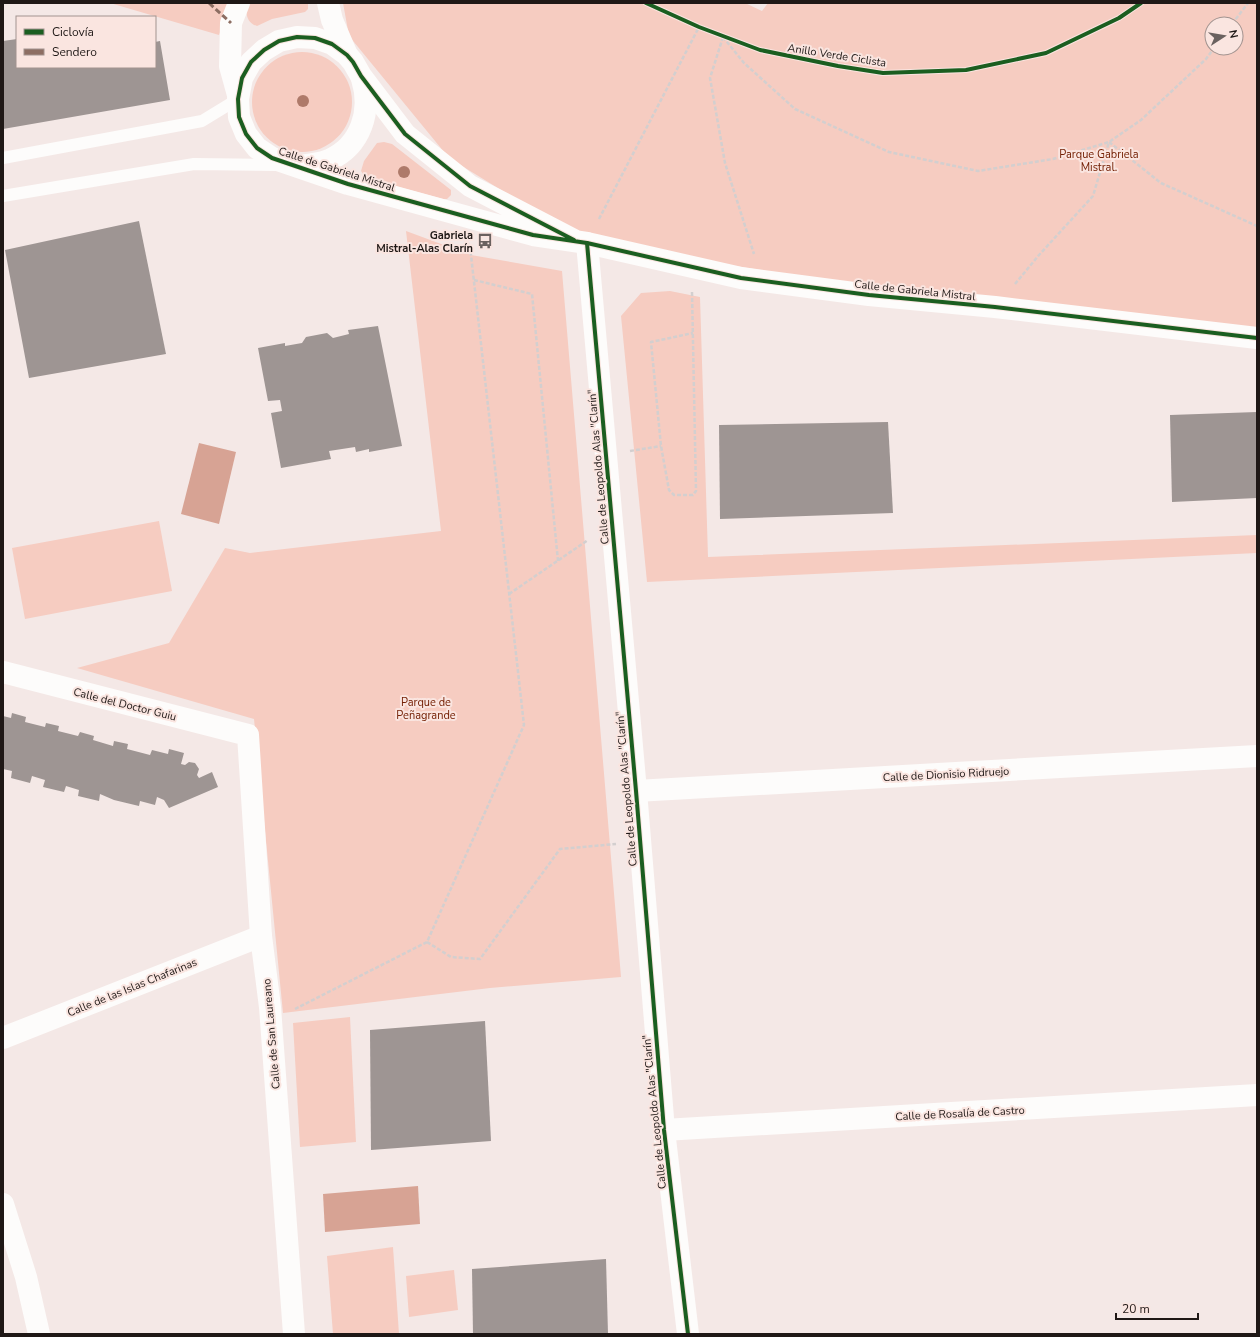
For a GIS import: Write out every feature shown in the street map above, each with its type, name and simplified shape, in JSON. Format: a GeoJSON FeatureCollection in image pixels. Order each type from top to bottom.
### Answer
{"type":"FeatureCollection","features":[{"type":"Feature","properties":{"kind":"street","name":"Calle de Gabriela Mistral"},"geometry":{"type":"LineString","coordinates":[[239,3],[231,23],[230,66],[238,97],[239,117],[246,134],[258,148],[272,158],[348,184],[533,235],[580,242],[741,278],[869,295],[995,307],[1257,338]]}},
{"type":"Feature","properties":{"kind":"street","name":"Calle de Gabriela Mistral"},"geometry":{"type":"LineString","coordinates":[[328,3],[332,20],[347,55],[405,134],[470,186],[580,242]]}},
{"type":"Feature","properties":{"kind":"street","name":"Calle de Gabriela Mistral"},"geometry":{"type":"LineString","coordinates":[[238,97],[242,78],[251,62],[264,50],[279,41],[297,37],[315,38],[332,44],[347,55]]}},
{"type":"Feature","properties":{"kind":"street","name":"Calle de Gabriela Mistral"},"geometry":{"type":"LineString","coordinates":[[293,165],[314,165],[329,160],[343,151],[355,139],[362,125],[366,109],[366,92],[361,76]]}},
{"type":"Feature","properties":{"kind":"street","name":"Calle de Leopoldo Alas \"Clarín\""},"geometry":{"type":"LineString","coordinates":[[580,242],[606,455],[664,1130],[688,1334]]}},
{"type":"Feature","properties":{"kind":"street","name":"Calle del Doctor Guiu"},"geometry":{"type":"LineString","coordinates":[[3,672],[248,735]]}},
{"type":"Feature","properties":{"kind":"street","name":"Calle de San Laureano"},"geometry":{"type":"LineString","coordinates":[[248,735],[261,936],[270,1006],[294,1334]]}},
{"type":"Feature","properties":{"kind":"street","name":"Calle de Dionisio Ridruejo"},"geometry":{"type":"LineString","coordinates":[[636,791],[1257,756]]}},
{"type":"Feature","properties":{"kind":"street","name":"Calle de las Islas Chafarinas"},"geometry":{"type":"LineString","coordinates":[[3,1038],[261,936]]}},
{"type":"Feature","properties":{"kind":"street","name":"Calle de Rosalía de Castro"},"geometry":{"type":"LineString","coordinates":[[664,1130],[1257,1095]]}},
{"type":"Feature","properties":{"kind":"street"},"geometry":{"type":"LineString","coordinates":[[3,1204],[26,1277],[39,1334]]}},
{"type":"Feature","properties":{"kind":"lane"},"geometry":{"type":"LineString","coordinates":[[3,158],[202,120],[238,97]]}},
{"type":"Feature","properties":{"kind":"lane"},"geometry":{"type":"LineString","coordinates":[[3,196],[194,164],[293,165]]}},
{"type":"Feature","properties":{"kind":"path"},"geometry":{"type":"LineString","coordinates":[[1238,16],[1248,3]]}},
{"type":"Feature","properties":{"kind":"path"},"geometry":{"type":"LineString","coordinates":[[693,24],[705,29]]}},
{"type":"Feature","properties":{"kind":"path"},"geometry":{"type":"LineString","coordinates":[[580,242],[699,27]]}},
{"type":"Feature","properties":{"kind":"path"},"geometry":{"type":"LineString","coordinates":[[717,34],[730,39]]}},
{"type":"Feature","properties":{"kind":"path"},"geometry":{"type":"LineString","coordinates":[[723,37],[744,63],[796,109],[889,152],[978,171],[1053,159],[1108,142],[1141,120],[1208,56]]}},
{"type":"Feature","properties":{"kind":"path"},"geometry":{"type":"LineString","coordinates":[[723,37],[710,78],[725,163],[762,280]]}},
{"type":"Feature","properties":{"kind":"path"},"geometry":{"type":"LineString","coordinates":[[1108,142],[1161,182],[1257,226]]}},
{"type":"Feature","properties":{"kind":"path"},"geometry":{"type":"LineString","coordinates":[[995,307],[1039,255],[1093,196],[1108,142]]}},
{"type":"Feature","properties":{"kind":"path"},"geometry":{"type":"LineString","coordinates":[[270,1022],[427,942],[524,725],[474,280],[471,255],[467,239]]}},
{"type":"Feature","properties":{"kind":"path"},"geometry":{"type":"LineString","coordinates":[[692,266],[696,491],[693,495],[674,495],[669,490],[661,446],[651,342],[693,333]]}},
{"type":"Feature","properties":{"kind":"path"},"geometry":{"type":"LineString","coordinates":[[474,280],[532,294],[558,561]]}},
{"type":"Feature","properties":{"kind":"path"},"geometry":{"type":"LineString","coordinates":[[606,455],[661,446]]}},
{"type":"Feature","properties":{"kind":"path"},"geometry":{"type":"LineString","coordinates":[[509,594],[612,524]]}},
{"type":"Feature","properties":{"kind":"path"},"geometry":{"type":"LineString","coordinates":[[427,942],[451,957],[480,959],[560,849],[640,842]]}},
{"type":"Feature","properties":{"kind":"green space"},"geometry":{"type":"Polygon","coordinates":[[[110,3],[231,3],[219,35],[110,3]]]}},
{"type":"Feature","properties":{"kind":"green space"},"geometry":{"type":"Polygon","coordinates":[[[248,3],[308,3],[308,9],[305,12],[272,19],[257,26],[253,25],[247,17],[248,3]]]}},
{"type":"Feature","properties":{"kind":"green space","name":"Parque Gabriela Mistral."},"geometry":{"type":"Polygon","coordinates":[[[343,3],[745,3],[762,11],[768,3],[1257,3],[1257,338],[1017,310],[587,243],[449,158],[349,36],[343,3]]]}},
{"type":"Feature","properties":{"kind":"green space"},"geometry":{"type":"Polygon","coordinates":[[[302,52],[321,55],[338,66],[349,83],[352,102],[349,121],[338,138],[321,149],[302,152],[283,149],[266,138],[255,121],[252,102],[255,83],[266,66],[283,55],[302,52]]]}},
{"type":"Feature","properties":{"kind":"green space"},"geometry":{"type":"Polygon","coordinates":[[[384,142],[392,144],[451,190],[451,195],[447,199],[443,199],[366,178],[361,171],[364,161],[377,143],[384,142]]]}},
{"type":"Feature","properties":{"kind":"green space","name":"Parque de Peñagrande"},"geometry":{"type":"Polygon","coordinates":[[[406,231],[471,255],[562,271],[621,977],[490,988],[283,1013],[254,719],[77,668],[169,643],[225,548],[250,553],[441,531],[406,231]]]}},
{"type":"Feature","properties":{"kind":"green space"},"geometry":{"type":"Polygon","coordinates":[[[670,291],[700,297],[708,557],[1257,535],[1257,553],[647,582],[621,316],[641,293],[670,291]]]}},
{"type":"Feature","properties":{"kind":"green space"},"geometry":{"type":"Polygon","coordinates":[[[159,521],[172,591],[25,619],[12,548],[159,521]]]}},
{"type":"Feature","properties":{"kind":"green space"},"geometry":{"type":"Polygon","coordinates":[[[350,1017],[356,1142],[300,1147],[293,1023],[350,1017]]]}},
{"type":"Feature","properties":{"kind":"green space"},"geometry":{"type":"Polygon","coordinates":[[[393,1247],[399,1334],[333,1334],[327,1256],[393,1247]]]}},
{"type":"Feature","properties":{"kind":"green space"},"geometry":{"type":"Polygon","coordinates":[[[454,1270],[458,1310],[409,1317],[406,1276],[454,1270]]]}},
{"type":"Feature","properties":{"kind":"shaded area"},"geometry":{"type":"Polygon","coordinates":[[[199,443],[236,452],[219,524],[181,514],[199,443]]]}},
{"type":"Feature","properties":{"kind":"shaded area"},"geometry":{"type":"Polygon","coordinates":[[[418,1186],[420,1224],[325,1232],[323,1194],[418,1186]]]}},
{"type":"Feature","properties":{"kind":"building"},"geometry":{"type":"Polygon","coordinates":[[[16,39],[16,68],[156,68],[156,42],[160,41],[170,100],[3,129],[3,41],[16,39]]]}},
{"type":"Feature","properties":{"kind":"building"},"geometry":{"type":"Polygon","coordinates":[[[139,221],[166,354],[29,378],[5,250],[139,221]]]}},
{"type":"Feature","properties":{"kind":"building"},"geometry":{"type":"Polygon","coordinates":[[[378,326],[402,446],[369,452],[369,449],[356,452],[355,447],[329,451],[331,459],[281,468],[271,413],[282,411],[280,400],[268,401],[258,348],[285,343],[285,346],[302,343],[306,337],[327,333],[333,338],[349,334],[348,330],[378,326]]]}},
{"type":"Feature","properties":{"kind":"building"},"geometry":{"type":"Polygon","coordinates":[[[1257,412],[1257,498],[1172,502],[1170,415],[1257,412]]]}},
{"type":"Feature","properties":{"kind":"building"},"geometry":{"type":"Polygon","coordinates":[[[888,422],[893,513],[720,519],[719,425],[888,422]]]}},
{"type":"Feature","properties":{"kind":"building"},"geometry":{"type":"Polygon","coordinates":[[[12,713],[26,717],[25,722],[45,727],[46,723],[59,726],[58,731],[78,736],[80,732],[94,736],[93,740],[113,746],[114,741],[128,744],[127,749],[150,755],[152,750],[168,754],[169,749],[184,753],[181,764],[185,765],[189,762],[195,763],[199,769],[197,775],[199,778],[212,772],[218,787],[169,808],[164,800],[157,797],[155,805],[140,801],[139,806],[114,800],[100,794],[99,801],[78,796],[79,790],[66,786],[64,792],[43,787],[45,780],[32,776],[30,783],[11,778],[12,771],[3,769],[3,716],[11,718],[12,713]]]}},
{"type":"Feature","properties":{"kind":"building"},"geometry":{"type":"Polygon","coordinates":[[[485,1021],[491,1141],[371,1150],[370,1030],[485,1021]]]}},
{"type":"Feature","properties":{"kind":"building"},"geometry":{"type":"Polygon","coordinates":[[[606,1259],[608,1334],[473,1334],[472,1269],[606,1259]]]}},
{"type":"Feature","properties":{"kind":"marked path"},"geometry":{"type":"LineString","coordinates":[[209,3],[231,23]]}},
{"type":"Feature","properties":{"kind":"cycle path","name":"Anillo Verde Ciclista"},"geometry":{"type":"LineString","coordinates":[[646,3],[699,27],[760,50],[838,66],[883,73],[966,70],[1046,53],[1119,18],[1141,3]]}},
{"type":"Feature","properties":{"kind":"cycle path"},"geometry":{"type":"LineString","coordinates":[[574,240],[470,186],[405,134],[361,76],[353,62],[347,55],[332,44],[315,38],[297,37],[279,41],[264,50],[251,62],[242,78],[238,99],[239,117],[246,134],[257,148],[272,158],[348,184],[533,235],[587,243],[741,278],[869,295],[995,307],[1257,338]]}},
{"type":"Feature","properties":{"kind":"cycle path"},"geometry":{"type":"LineString","coordinates":[[587,243],[636,791],[664,1130],[688,1334]]}},
{"type":"Feature","properties":{"kind":"place","name":"Gabriela Mistral-Alas Clarín"},"geometry":{"type":"Point","coordinates":[485,241]}}]}
